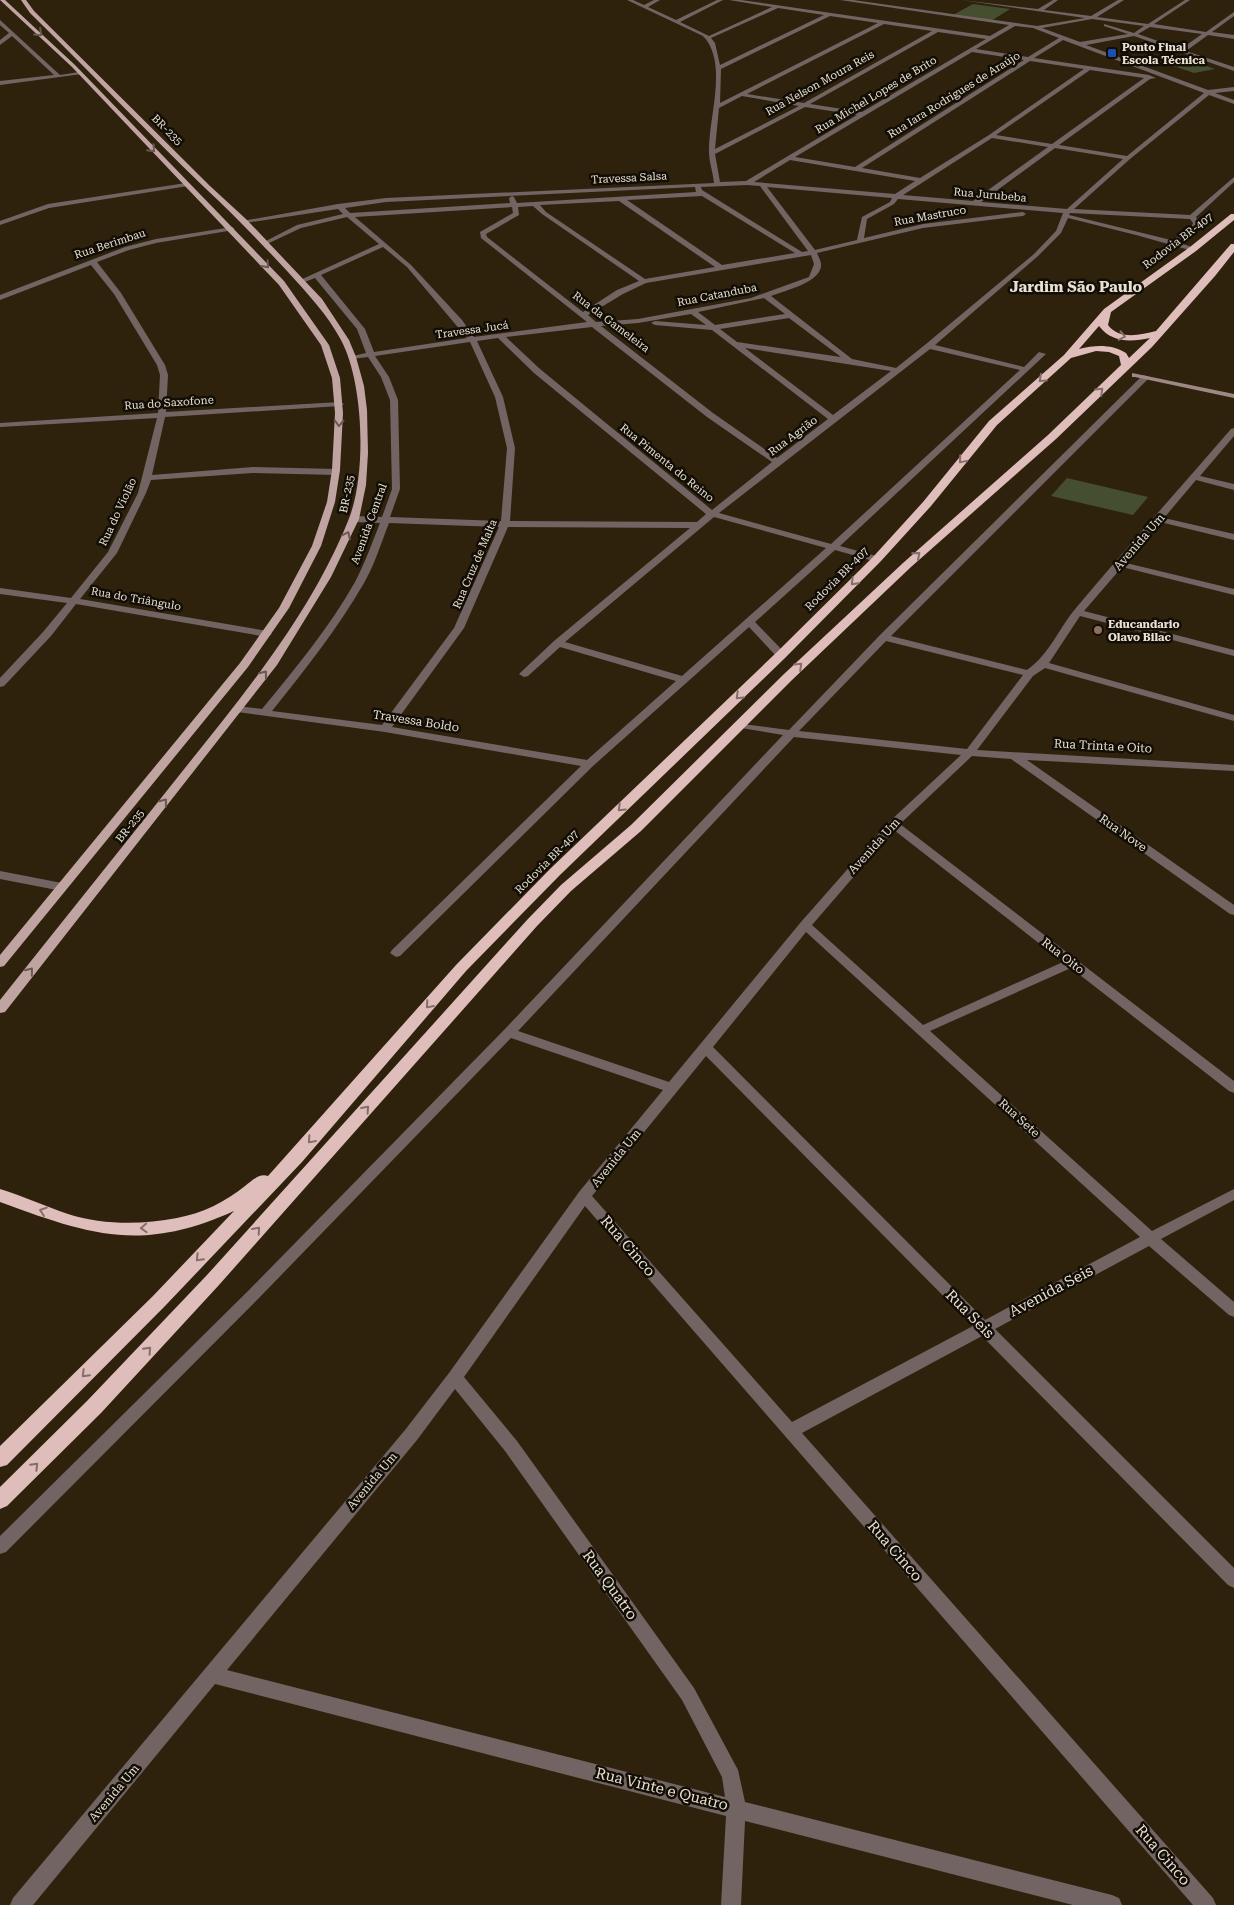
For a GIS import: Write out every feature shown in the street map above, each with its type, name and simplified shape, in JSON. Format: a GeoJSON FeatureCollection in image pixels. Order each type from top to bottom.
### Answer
{"type":"FeatureCollection","features":[{"type":"Feature","properties":{"kind":"highway","name":"Rodovia BR-407"},"geometry":{"type":"LineString","coordinates":[[296,1158],[461,968],[555,872],[781,655],[877,559],[927,504],[993,423],[1067,357],[1107,311],[1193,249],[1234,216]]}},
{"type":"Feature","properties":{"kind":"highway"},"geometry":{"type":"LineString","coordinates":[[0,1500],[94,1407],[214,1280],[421,1047],[464,1002],[532,923],[566,888],[636,828],[739,725],[907,565],[1052,437],[1126,366],[1160,333],[1234,246]]}},
{"type":"Feature","properties":{"kind":"highway"},"geometry":{"type":"LineString","coordinates":[[1107,311],[1103,326],[1114,334],[1130,338],[1160,333]]}},
{"type":"Feature","properties":{"kind":"highway"},"geometry":{"type":"LineString","coordinates":[[1067,357],[1089,349],[1111,350],[1123,355],[1126,366]]}},
{"type":"Feature","properties":{"kind":"highway"},"geometry":{"type":"LineString","coordinates":[[0,1195],[86,1225],[108,1228],[158,1227],[203,1218],[232,1205],[296,1158]]}},
{"type":"Feature","properties":{"kind":"highway"},"geometry":{"type":"LineString","coordinates":[[0,1459],[159,1301],[296,1158]]}},
{"type":"Feature","properties":{"kind":"main road","name":"BR-235"},"geometry":{"type":"LineString","coordinates":[[0,1009],[272,665],[326,577],[354,519],[362,485],[364,454],[360,386],[352,357],[334,342],[302,309],[278,279],[232,229],[186,185],[49,42],[2,0]]}},
{"type":"Feature","properties":{"kind":"main road","name":"BR-235"},"geometry":{"type":"LineString","coordinates":[[0,963],[267,634],[300,578],[314,550],[326,519],[336,472],[340,404],[332,362],[334,342],[319,301],[245,220],[208,187],[32,12],[23,0]]}},
{"type":"Feature","properties":{"kind":"street"},"geometry":{"type":"LineString","coordinates":[[629,0],[710,37],[714,45],[718,68],[717,107],[712,153],[717,184]]}},
{"type":"Feature","properties":{"kind":"street"},"geometry":{"type":"LineString","coordinates":[[643,7],[658,0]]}},
{"type":"Feature","properties":{"kind":"street"},"geometry":{"type":"LineString","coordinates":[[676,22],[721,0]]}},
{"type":"Feature","properties":{"kind":"street"},"geometry":{"type":"LineString","coordinates":[[732,0],[991,38]]}},
{"type":"Feature","properties":{"kind":"street"},"geometry":{"type":"LineString","coordinates":[[842,0],[1034,27],[1234,102]]}},
{"type":"Feature","properties":{"kind":"street"},"geometry":{"type":"LineString","coordinates":[[963,0],[987,1],[1091,19],[1234,37]]}},
{"type":"Feature","properties":{"kind":"street"},"geometry":{"type":"LineString","coordinates":[[1040,10],[1056,0]]}},
{"type":"Feature","properties":{"kind":"street"},"geometry":{"type":"LineString","coordinates":[[1034,27],[1091,19],[1122,0]]}},
{"type":"Feature","properties":{"kind":"street"},"geometry":{"type":"LineString","coordinates":[[1080,44],[1134,35],[1188,0]]}},
{"type":"Feature","properties":{"kind":"street"},"geometry":{"type":"LineString","coordinates":[[710,37],[778,6]]}},
{"type":"Feature","properties":{"kind":"street"},"geometry":{"type":"LineString","coordinates":[[900,14],[908,9]]}},
{"type":"Feature","properties":{"kind":"street"},"geometry":{"type":"LineString","coordinates":[[718,68],[830,14]]}},
{"type":"Feature","properties":{"kind":"street"},"geometry":{"type":"LineString","coordinates":[[1182,52],[1234,14]]}},
{"type":"Feature","properties":{"kind":"street"},"geometry":{"type":"LineString","coordinates":[[717,107],[744,95],[891,18]]}},
{"type":"Feature","properties":{"kind":"street"},"geometry":{"type":"LineString","coordinates":[[1091,19],[1182,52],[1233,68]]}},
{"type":"Feature","properties":{"kind":"street"},"geometry":{"type":"LineString","coordinates":[[0,22],[58,76]]}},
{"type":"Feature","properties":{"kind":"street","name":"Rua Michel Lopes de Brito"},"geometry":{"type":"LineString","coordinates":[[747,183],[1015,24]]}},
{"type":"Feature","properties":{"kind":"street","name":"Rua Nelson Moura Reis"},"geometry":{"type":"LineString","coordinates":[[712,153],[804,105],[937,30]]}},
{"type":"Feature","properties":{"kind":"street"},"geometry":{"type":"LineString","coordinates":[[0,43],[12,33]]}},
{"type":"Feature","properties":{"kind":"street","name":"Rua Iara Rodrigues de Araújo"},"geometry":{"type":"LineString","coordinates":[[856,169],[1064,38]]}},
{"type":"Feature","properties":{"kind":"street"},"geometry":{"type":"LineString","coordinates":[[970,50],[1176,81]]}},
{"type":"Feature","properties":{"kind":"street","name":"Rua Mastruco"},"geometry":{"type":"LineString","coordinates":[[1067,214],[997,216],[923,226],[860,240],[864,218],[892,203],[897,196],[991,136],[1089,68]]}},
{"type":"Feature","properties":{"kind":"street"},"geometry":{"type":"LineString","coordinates":[[0,83],[79,74]]}},
{"type":"Feature","properties":{"kind":"street"},"geometry":{"type":"LineString","coordinates":[[975,203],[1149,77]]}},
{"type":"Feature","properties":{"kind":"street"},"geometry":{"type":"LineString","coordinates":[[1209,92],[1234,88]]}},
{"type":"Feature","properties":{"kind":"street","name":"Rua Agrião"},"geometry":{"type":"LineString","coordinates":[[524,674],[698,525],[929,346],[1036,255],[1059,232],[1067,214],[1128,158],[1209,92]]}},
{"type":"Feature","properties":{"kind":"street"},"geometry":{"type":"LineString","coordinates":[[744,95],[862,114]]}},
{"type":"Feature","properties":{"kind":"street"},"geometry":{"type":"LineString","coordinates":[[991,136],[1128,158]]}},
{"type":"Feature","properties":{"kind":"street"},"geometry":{"type":"LineString","coordinates":[[790,158],[921,180]]}},
{"type":"Feature","properties":{"kind":"street"},"geometry":{"type":"LineString","coordinates":[[1171,243],[1193,231],[1196,223],[1192,217],[1234,179]]}},
{"type":"Feature","properties":{"kind":"street","name":"Rua Jurubeba"},"geometry":{"type":"LineString","coordinates":[[747,183],[975,203],[1067,214],[1192,217]]}},
{"type":"Feature","properties":{"kind":"street","name":"Travessa Salsa"},"geometry":{"type":"LineString","coordinates":[[265,243],[299,226],[347,215],[618,198],[698,189],[717,184],[747,183]]}},
{"type":"Feature","properties":{"kind":"street"},"geometry":{"type":"LineString","coordinates":[[762,184],[813,252]]}},
{"type":"Feature","properties":{"kind":"street"},"geometry":{"type":"LineString","coordinates":[[0,223],[48,206],[186,185]]}},
{"type":"Feature","properties":{"kind":"street"},"geometry":{"type":"LineString","coordinates":[[698,189],[800,254]]}},
{"type":"Feature","properties":{"kind":"street","name":"Travessa Salsa"},"geometry":{"type":"LineString","coordinates":[[511,195],[698,189]]}},
{"type":"Feature","properties":{"kind":"street"},"geometry":{"type":"LineString","coordinates":[[245,220],[386,200],[511,195],[514,204]]}},
{"type":"Feature","properties":{"kind":"street"},"geometry":{"type":"LineString","coordinates":[[618,198],[721,268]]}},
{"type":"Feature","properties":{"kind":"street"},"geometry":{"type":"LineString","coordinates":[[534,203],[544,213],[644,281]]}},
{"type":"Feature","properties":{"kind":"street","name":"Rua da Gameleira"},"geometry":{"type":"LineString","coordinates":[[514,204],[517,214],[482,233],[484,238],[710,415],[777,462]]}},
{"type":"Feature","properties":{"kind":"street","name":"Rua Cruz de Malta"},"geometry":{"type":"LineString","coordinates":[[338,206],[409,266],[436,294],[473,341],[499,397],[506,422],[510,448],[506,524],[459,628],[385,729]]}},
{"type":"Feature","properties":{"kind":"street"},"geometry":{"type":"LineString","coordinates":[[1067,214],[1193,249]]}},
{"type":"Feature","properties":{"kind":"street","name":"Rua Berimbau"},"geometry":{"type":"LineString","coordinates":[[0,298],[92,261],[141,244],[232,229]]}},
{"type":"Feature","properties":{"kind":"street"},"geometry":{"type":"LineString","coordinates":[[583,315],[620,292],[644,281],[813,252],[860,240]]}},
{"type":"Feature","properties":{"kind":"street"},"geometry":{"type":"LineString","coordinates":[[302,281],[384,244]]}},
{"type":"Feature","properties":{"kind":"street","name":"Rua Catanduba"},"geometry":{"type":"LineString","coordinates":[[596,324],[638,321],[766,296],[812,278],[818,264],[813,252]]}},
{"type":"Feature","properties":{"kind":"street","name":"Rua do Violão"},"geometry":{"type":"LineString","coordinates":[[0,684],[75,601],[112,553],[142,493],[162,414],[164,375],[161,365],[117,293],[92,261]]}},
{"type":"Feature","properties":{"kind":"street","name":"Avenida Central"},"geometry":{"type":"LineString","coordinates":[[265,713],[308,659],[359,583],[372,557],[396,489],[394,400],[385,377],[371,355],[361,329],[317,275]]}},
{"type":"Feature","properties":{"kind":"street"},"geometry":{"type":"LineString","coordinates":[[766,296],[850,361]]}},
{"type":"Feature","properties":{"kind":"street"},"geometry":{"type":"LineString","coordinates":[[692,311],[833,419]]}},
{"type":"Feature","properties":{"kind":"street"},"geometry":{"type":"LineString","coordinates":[[638,321],[713,328],[791,315]]}},
{"type":"Feature","properties":{"kind":"street","name":"Travessa Jucá"},"geometry":{"type":"LineString","coordinates":[[352,357],[596,324]]}},
{"type":"Feature","properties":{"kind":"street","name":"Rua Pimenta do Reino"},"geometry":{"type":"LineString","coordinates":[[501,337],[545,377],[712,514],[877,559]]}},
{"type":"Feature","properties":{"kind":"street"},"geometry":{"type":"LineString","coordinates":[[733,344],[850,361],[896,370]]}},
{"type":"Feature","properties":{"kind":"street"},"geometry":{"type":"LineString","coordinates":[[929,346],[1024,369]]}},
{"type":"Feature","properties":{"kind":"street"},"geometry":{"type":"LineString","coordinates":[[396,953],[589,764],[833,548],[1042,354]]}},
{"type":"Feature","properties":{"kind":"street"},"geometry":{"type":"LineString","coordinates":[[0,1547],[252,1296],[509,1033],[790,734],[1140,376],[1234,396]]}},
{"type":"Feature","properties":{"kind":"street","name":"Rua do Saxofone"},"geometry":{"type":"LineString","coordinates":[[0,425],[340,404]]}},
{"type":"Feature","properties":{"kind":"street","name":"Avenida Um"},"geometry":{"type":"LineString","coordinates":[[20,1905],[411,1435],[455,1378],[584,1196],[805,925],[893,824],[970,752],[1030,674],[1043,664],[1078,612],[1193,477],[1232,437]]}},
{"type":"Feature","properties":{"kind":"street"},"geometry":{"type":"LineString","coordinates":[[147,478],[254,470],[336,472]]}},
{"type":"Feature","properties":{"kind":"street"},"geometry":{"type":"LineString","coordinates":[[1193,477],[1234,487]]}},
{"type":"Feature","properties":{"kind":"street"},"geometry":{"type":"LineString","coordinates":[[354,519],[506,524],[698,525]]}},
{"type":"Feature","properties":{"kind":"street"},"geometry":{"type":"LineString","coordinates":[[1158,519],[1234,537]]}},
{"type":"Feature","properties":{"kind":"street"},"geometry":{"type":"LineString","coordinates":[[1120,564],[1234,592]]}},
{"type":"Feature","properties":{"kind":"street","name":"Rua do Triângulo"},"geometry":{"type":"LineString","coordinates":[[0,591],[75,601],[267,634]]}},
{"type":"Feature","properties":{"kind":"street"},"geometry":{"type":"LineString","coordinates":[[1078,612],[1234,653]]}},
{"type":"Feature","properties":{"kind":"street"},"geometry":{"type":"LineString","coordinates":[[750,622],[781,655]]}},
{"type":"Feature","properties":{"kind":"street"},"geometry":{"type":"LineString","coordinates":[[884,637],[1030,674]]}},
{"type":"Feature","properties":{"kind":"street"},"geometry":{"type":"LineString","coordinates":[[558,643],[685,680]]}},
{"type":"Feature","properties":{"kind":"street"},"geometry":{"type":"LineString","coordinates":[[1043,664],[1234,718]]}},
{"type":"Feature","properties":{"kind":"street","name":"Travessa Boldo"},"geometry":{"type":"LineString","coordinates":[[237,709],[385,729],[589,764]]}},
{"type":"Feature","properties":{"kind":"street","name":"Rua Trinta e Oito"},"geometry":{"type":"LineString","coordinates":[[739,725],[790,734],[970,752],[1231,769]]}},
{"type":"Feature","properties":{"kind":"street","name":"Rua Nove"},"geometry":{"type":"LineString","coordinates":[[1013,755],[1234,911]]}},
{"type":"Feature","properties":{"kind":"street","name":"Rua Oito"},"geometry":{"type":"LineString","coordinates":[[893,824],[1234,1088]]}},
{"type":"Feature","properties":{"kind":"street"},"geometry":{"type":"LineString","coordinates":[[0,876],[62,887]]}},
{"type":"Feature","properties":{"kind":"street","name":"Rua Sete"},"geometry":{"type":"LineString","coordinates":[[805,925],[1150,1238],[1234,1310]]}},
{"type":"Feature","properties":{"kind":"street"},"geometry":{"type":"LineString","coordinates":[[922,1030],[1072,962]]}},
{"type":"Feature","properties":{"kind":"street"},"geometry":{"type":"LineString","coordinates":[[509,1033],[672,1088]]}},
{"type":"Feature","properties":{"kind":"street","name":"Rua Seis"},"geometry":{"type":"LineString","coordinates":[[706,1048],[1234,1580]]}},
{"type":"Feature","properties":{"kind":"street","name":"Avenida Seis"},"geometry":{"type":"LineString","coordinates":[[790,1431],[1234,1194]]}},
{"type":"Feature","properties":{"kind":"street","name":"Rua Cinco"},"geometry":{"type":"LineString","coordinates":[[584,1196],[1206,1905]]}},
{"type":"Feature","properties":{"kind":"street","name":"Rua Quatro"},"geometry":{"type":"LineString","coordinates":[[455,1378],[511,1446],[688,1694],[731,1776],[736,1808],[731,1905]]}},
{"type":"Feature","properties":{"kind":"street","name":"Rua Vinte e Quatro"},"geometry":{"type":"LineString","coordinates":[[212,1675],[1112,1905]]}},
{"type":"Feature","properties":{"kind":"green space"},"geometry":{"type":"Polygon","coordinates":[[[973,4],[1010,9],[991,21],[953,15],[973,4]]]}},
{"type":"Feature","properties":{"kind":"green space"},"geometry":{"type":"Polygon","coordinates":[[[1177,56],[1215,69],[1194,73],[1156,60],[1177,56]]]}},
{"type":"Feature","properties":{"kind":"green space"},"geometry":{"type":"Polygon","coordinates":[[[1067,478],[1148,497],[1133,515],[1051,496],[1067,478]]]}},
{"type":"Feature","properties":{"kind":"place","name":"Ponto Final Escola Técnica"},"geometry":{"type":"Point","coordinates":[1112,53]}},
{"type":"Feature","properties":{"kind":"place","name":"Educandario Olavo Bilac"},"geometry":{"type":"Point","coordinates":[1098,630]}},
{"type":"Feature","properties":{"kind":"district","name":"Jardim São Paulo"},"geometry":{"type":"Point","coordinates":[1076,287]}}]}
